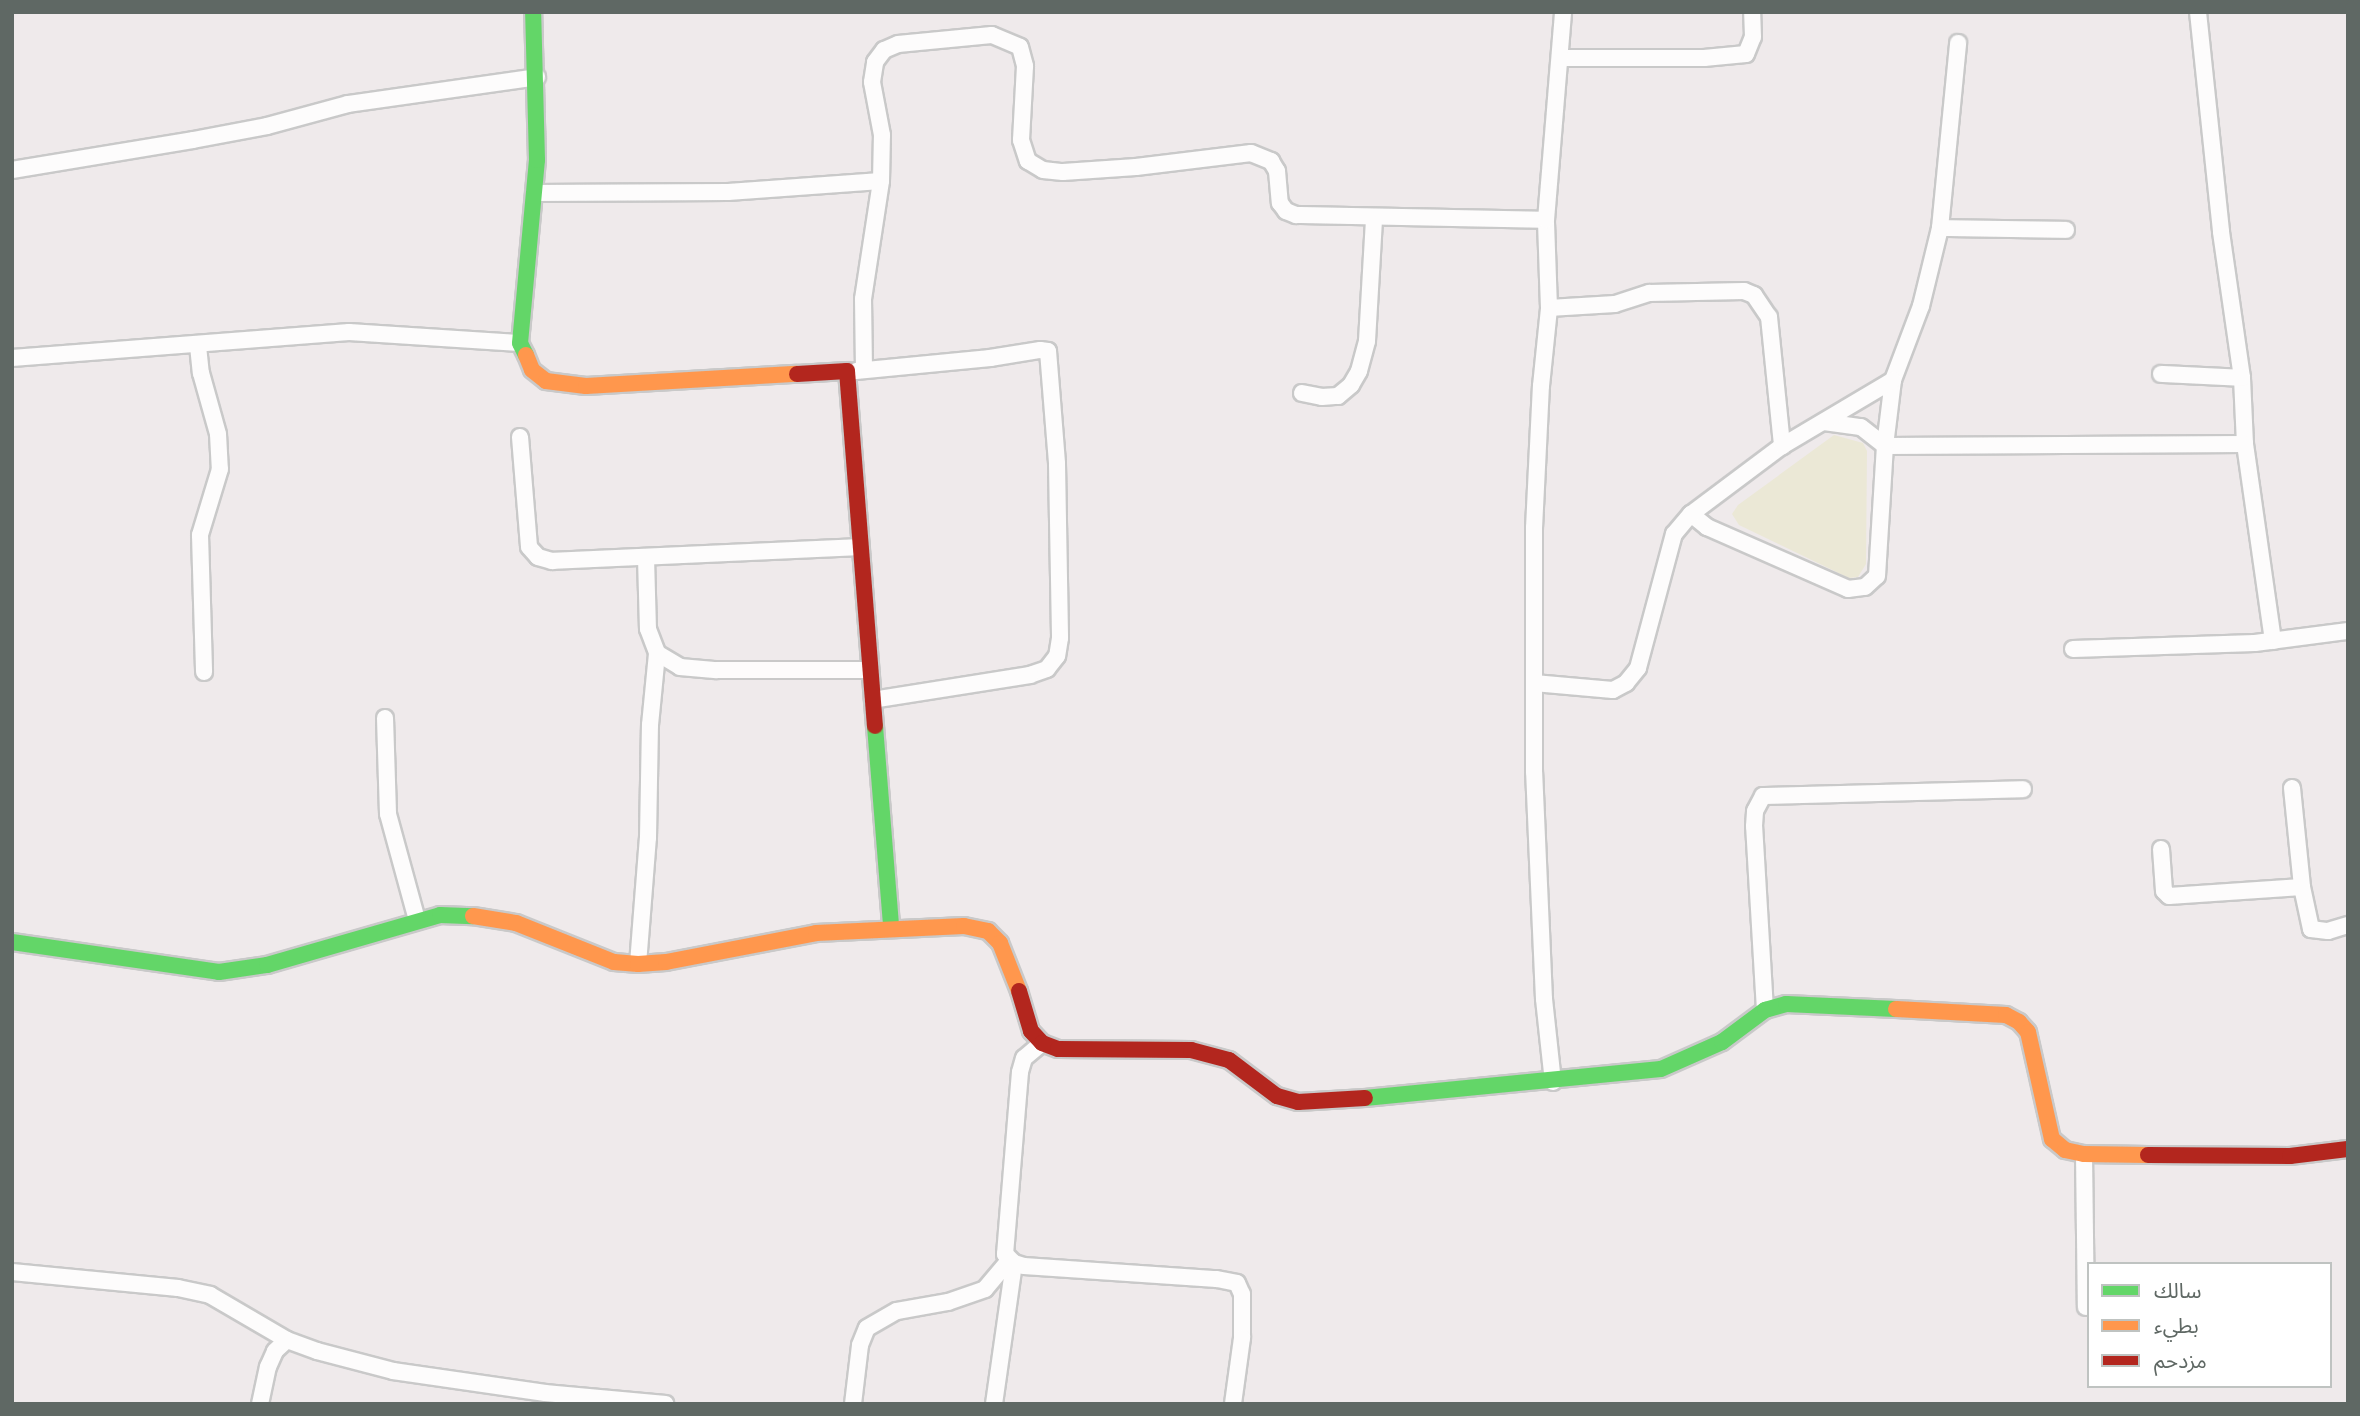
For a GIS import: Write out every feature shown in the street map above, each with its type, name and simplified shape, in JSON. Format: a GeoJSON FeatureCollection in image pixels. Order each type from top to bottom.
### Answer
{"type":"FeatureCollection","features":[{"type":"Feature","properties":{"kind":"street"},"geometry":{"type":"LineString","coordinates":[[533,12],[537,77],[534,193],[520,343],[532,370],[546,381],[565,385],[634,384],[847,372],[1048,351],[1057,464],[1060,638],[1057,656],[1047,669],[1030,675],[873,699]]}},
{"type":"Feature","properties":{"kind":"street"},"geometry":{"type":"LineString","coordinates":[[1553,1082],[1544,999],[1534,772],[1534,528],[1541,386],[1549,308],[1546,220],[1563,12]]}},
{"type":"Feature","properties":{"kind":"street"},"geometry":{"type":"LineString","coordinates":[[1560,58],[1746,54],[1753,37],[1752,12]]}},
{"type":"Feature","properties":{"kind":"street"},"geometry":{"type":"LineString","coordinates":[[2198,12],[2221,232],[2242,378],[2245,444],[2273,641]]}},
{"type":"Feature","properties":{"kind":"street"},"geometry":{"type":"LineString","coordinates":[[864,370],[863,299],[881,181],[882,135],[872,82],[874,62],[884,50],[898,44],[992,35],[1009,40],[1020,47],[1025,66],[1021,140],[1028,161],[1043,170],[1063,172],[1136,167],[1251,153],[1271,161],[1277,171],[1280,203],[1286,211],[1296,215],[1374,219],[1546,220]]}},
{"type":"Feature","properties":{"kind":"street"},"geometry":{"type":"LineString","coordinates":[[1691,514],[1707,527],[1848,589],[1865,587],[1877,576],[1880,569],[1885,446],[1893,380],[1921,306],[1940,228],[1958,43]]}},
{"type":"Feature","properties":{"kind":"street"},"geometry":{"type":"LineString","coordinates":[[12,170],[267,126],[348,104],[537,77]]}},
{"type":"Feature","properties":{"kind":"street"},"geometry":{"type":"LineString","coordinates":[[534,193],[728,192],[881,181]]}},
{"type":"Feature","properties":{"kind":"street"},"geometry":{"type":"LineString","coordinates":[[1302,393],[1338,396],[1351,385],[1359,371],[1367,341],[1374,219]]}},
{"type":"Feature","properties":{"kind":"street"},"geometry":{"type":"LineString","coordinates":[[1940,228],[2066,230]]}},
{"type":"Feature","properties":{"kind":"street"},"geometry":{"type":"LineString","coordinates":[[1549,308],[1615,304],[1649,293],[1744,290],[1754,295],[1769,317],[1782,446]]}},
{"type":"Feature","properties":{"kind":"street"},"geometry":{"type":"LineString","coordinates":[[12,358],[359,332],[520,343]]}},
{"type":"Feature","properties":{"kind":"street"},"geometry":{"type":"LineString","coordinates":[[198,346],[201,373],[218,434],[220,469],[200,535],[204,672]]}},
{"type":"Feature","properties":{"kind":"street"},"geometry":{"type":"LineString","coordinates":[[847,372],[868,670],[873,699],[891,927]]}},
{"type":"Feature","properties":{"kind":"street"},"geometry":{"type":"LineString","coordinates":[[2161,374],[2242,378]]}},
{"type":"Feature","properties":{"kind":"street"},"geometry":{"type":"LineString","coordinates":[[1534,683],[1614,691],[1626,683],[1638,668],[1674,534],[1691,514],[1782,446],[1893,380]]}},
{"type":"Feature","properties":{"kind":"street"},"geometry":{"type":"LineString","coordinates":[[1824,422],[1861,427],[1885,446],[2245,444]]}},
{"type":"Feature","properties":{"kind":"street"},"geometry":{"type":"LineString","coordinates":[[520,437],[529,547],[538,557],[552,561],[859,547]]}},
{"type":"Feature","properties":{"kind":"street"},"geometry":{"type":"LineString","coordinates":[[638,964],[648,838],[650,725],[656,653],[648,629],[646,558]]}},
{"type":"Feature","properties":{"kind":"street"},"geometry":{"type":"LineString","coordinates":[[2073,649],[2273,641],[2348,632]]}},
{"type":"Feature","properties":{"kind":"street"},"geometry":{"type":"LineString","coordinates":[[656,653],[680,667],[717,670],[868,670]]}},
{"type":"Feature","properties":{"kind":"street"},"geometry":{"type":"LineString","coordinates":[[385,718],[388,814],[417,920]]}},
{"type":"Feature","properties":{"kind":"street"},"geometry":{"type":"LineString","coordinates":[[2292,788],[2302,887],[2311,929],[2328,931],[2348,925]]}},
{"type":"Feature","properties":{"kind":"street"},"geometry":{"type":"LineString","coordinates":[[1765,1010],[1754,826],[1755,811],[1763,796],[2023,789]]}},
{"type":"Feature","properties":{"kind":"street"},"geometry":{"type":"LineString","coordinates":[[2161,849],[2164,891],[2169,896],[2302,887]]}},
{"type":"Feature","properties":{"kind":"street"},"geometry":{"type":"LineString","coordinates":[[12,942],[219,972],[267,965],[440,915],[486,917],[516,923],[614,962],[638,964],[666,962],[816,933],[891,927],[964,926],[988,931],[1000,943],[1009,960],[1031,1031],[1042,1043],[1058,1049],[1191,1050],[1212,1054],[1229,1060],[1277,1096],[1298,1102],[1319,1103],[1553,1082],[1661,1069],[1722,1042],[1765,1010],[1786,1004],[2006,1015],[2020,1022],[2028,1032],[2052,1139],[2065,1150],[2084,1154],[2290,1156],[2348,1149]]}},
{"type":"Feature","properties":{"kind":"street"},"geometry":{"type":"LineString","coordinates":[[993,1404],[1011,1262],[1004,1245],[1020,1072],[1024,1058],[1042,1043]]}},
{"type":"Feature","properties":{"kind":"street"},"geometry":{"type":"LineString","coordinates":[[2084,1154],[2086,1307]]}},
{"type":"Feature","properties":{"kind":"street"},"geometry":{"type":"LineString","coordinates":[[853,1404],[860,1345],[867,1328],[897,1311],[948,1302],[985,1289],[1011,1262]]}},
{"type":"Feature","properties":{"kind":"street"},"geometry":{"type":"LineString","coordinates":[[1011,1262],[1217,1279],[1237,1283],[1241,1294],[1242,1338],[1233,1404]]}},
{"type":"Feature","properties":{"kind":"street"},"geometry":{"type":"LineString","coordinates":[[12,1272],[178,1288],[209,1296],[287,1340],[358,1363],[436,1379],[545,1393],[666,1404]]}},
{"type":"Feature","properties":{"kind":"street"},"geometry":{"type":"LineString","coordinates":[[260,1404],[268,1367],[275,1351],[287,1340]]}},
{"type":"Feature","properties":{"kind":"shaded area"},"geometry":{"type":"Polygon","coordinates":[[[1834,435],[1863,443],[1867,451],[1866,564],[1858,577],[1849,578],[1739,525],[1732,514],[1738,505],[1834,435]]]}},
{"type":"Feature","properties":{"kind":"traffic: fast"},"geometry":{"type":"LineString","coordinates":[[526,355],[520,343],[537,160],[533,12]]}},
{"type":"Feature","properties":{"kind":"traffic: fast"},"geometry":{"type":"LineString","coordinates":[[875,726],[891,927]]}},
{"type":"Feature","properties":{"kind":"traffic: fast"},"geometry":{"type":"LineString","coordinates":[[12,942],[219,972],[267,965],[440,915],[473,916]]}},
{"type":"Feature","properties":{"kind":"traffic: fast"},"geometry":{"type":"LineString","coordinates":[[1365,1098],[1661,1069],[1722,1042],[1765,1010],[1786,1004],[1896,1009]]}},
{"type":"Feature","properties":{"kind":"traffic: slow"},"geometry":{"type":"LineString","coordinates":[[526,355],[532,370],[546,381],[586,386],[797,374]]}},
{"type":"Feature","properties":{"kind":"traffic: slow"},"geometry":{"type":"LineString","coordinates":[[473,916],[516,923],[614,962],[638,964],[666,962],[816,933],[964,926],[988,931],[1000,943],[1019,991]]}},
{"type":"Feature","properties":{"kind":"traffic: slow"},"geometry":{"type":"LineString","coordinates":[[1896,1009],[2006,1015],[2019,1022],[2028,1032],[2052,1139],[2065,1150],[2084,1154],[2148,1155]]}},
{"type":"Feature","properties":{"kind":"traffic: jam"},"geometry":{"type":"LineString","coordinates":[[797,374],[847,371],[875,726]]}},
{"type":"Feature","properties":{"kind":"traffic: jam"},"geometry":{"type":"LineString","coordinates":[[1019,991],[1031,1031],[1042,1043],[1058,1049],[1191,1050],[1229,1060],[1277,1096],[1298,1102],[1365,1098]]}},
{"type":"Feature","properties":{"kind":"traffic: jam"},"geometry":{"type":"LineString","coordinates":[[2148,1155],[2290,1156],[2348,1149]]}}]}
